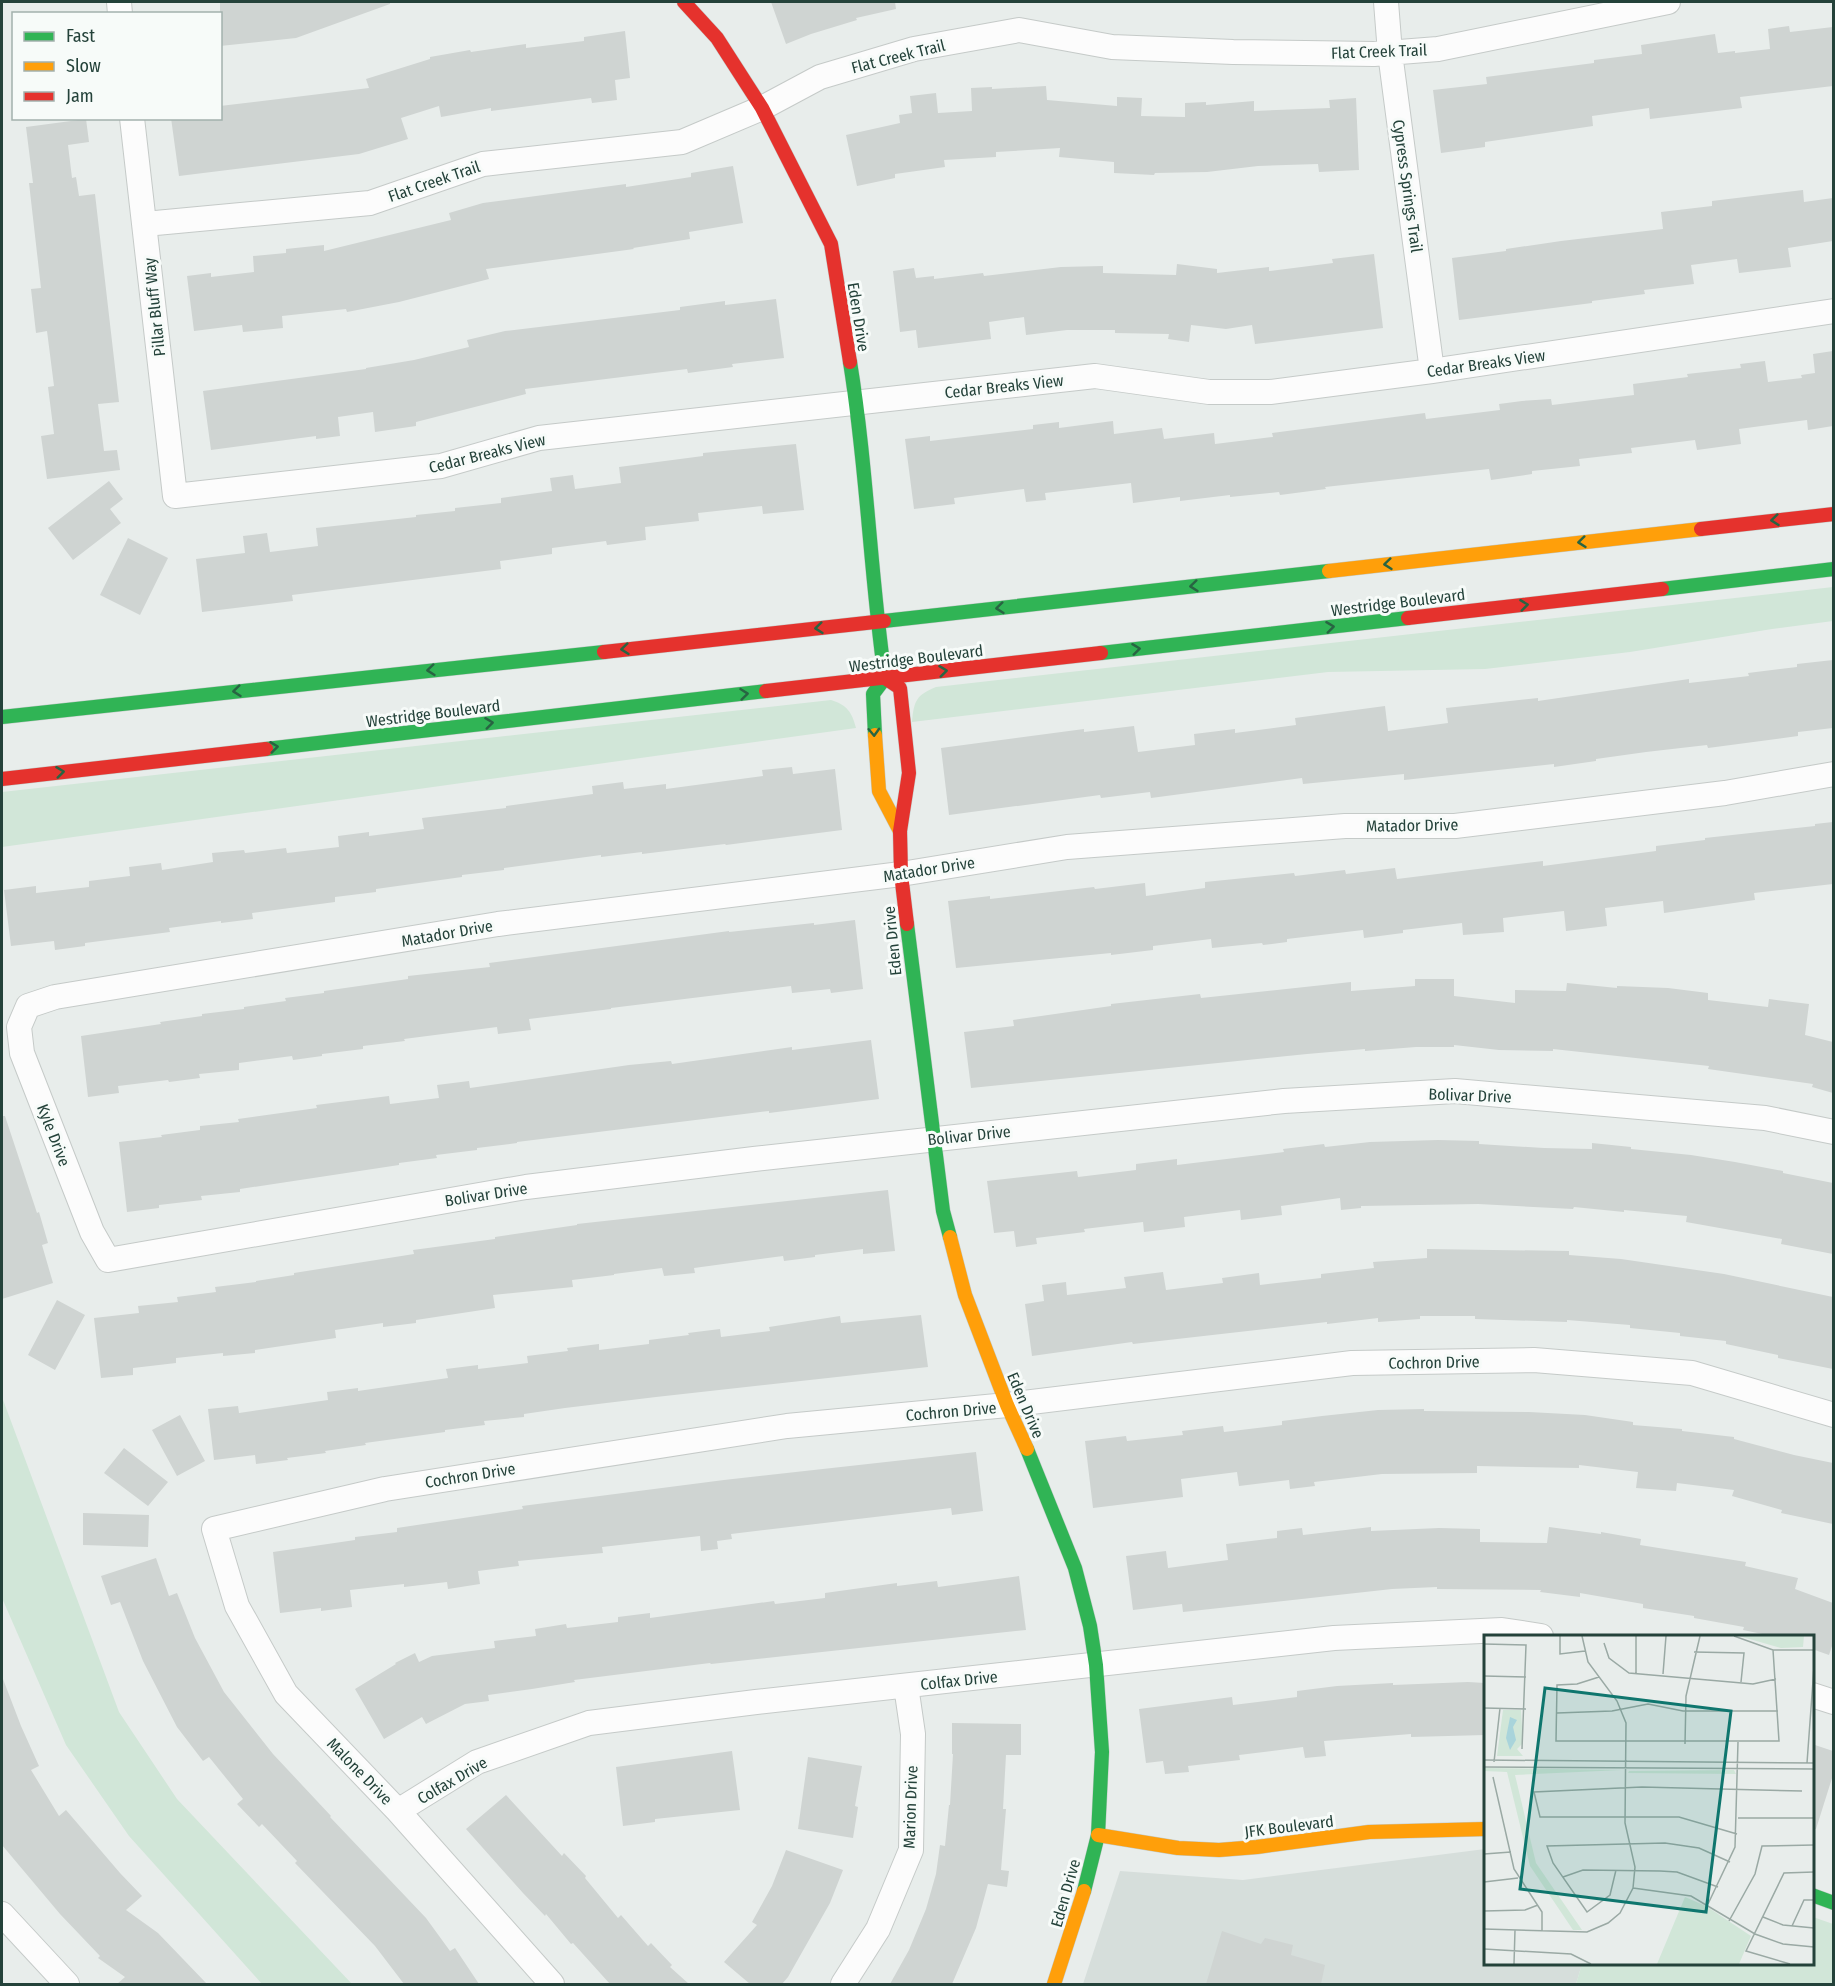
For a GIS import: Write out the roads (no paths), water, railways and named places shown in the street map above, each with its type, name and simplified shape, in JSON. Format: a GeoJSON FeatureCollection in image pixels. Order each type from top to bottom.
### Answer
{"type":"FeatureCollection","features":[{"type":"Feature","properties":{"kind":"main road","name":"Eden Drive"},"geometry":{"type":"LineString","coordinates":[[684,2],[717,39],[762,108],[831,244],[856,403],[877,622],[885,678],[873,694],[876,768],[879,791],[900,831]]}},
{"type":"Feature","properties":{"kind":"main road"},"geometry":{"type":"LineString","coordinates":[[2,717],[877,622],[1833,514]]}},
{"type":"Feature","properties":{"kind":"main road","name":"Westridge Boulevard"},"geometry":{"type":"LineString","coordinates":[[2,778],[1833,569]]}},
{"type":"Feature","properties":{"kind":"main road","name":"Eden Drive"},"geometry":{"type":"LineString","coordinates":[[885,678],[900,688],[909,773],[900,831],[901,874],[943,1211],[965,1295],[1007,1405],[1043,1486],[1075,1568],[1090,1626],[1096,1665],[1102,1752],[1098,1835],[1078,1913],[1054,1984]]}},
{"type":"Feature","properties":{"kind":"main road","name":"JFK Boulevard"},"geometry":{"type":"LineString","coordinates":[[1098,1835],[1178,1848],[1219,1850],[1369,1832],[1484,1829]]}},
{"type":"Feature","properties":{"kind":"main road"},"geometry":{"type":"LineString","coordinates":[[1814,1896],[1833,1903]]}},
{"type":"Feature","properties":{"kind":"street","name":"Cypress Springs Trail"},"geometry":{"type":"LineString","coordinates":[[1386,2],[1390,53],[1432,371]]}},
{"type":"Feature","properties":{"kind":"street","name":"Flat Creek Trail"},"geometry":{"type":"LineString","coordinates":[[144,224],[370,203],[483,164],[682,142],[762,108],[820,77],[914,49],[1019,30],[1112,47],[1245,52],[1390,53],[1438,49],[1668,2]]}},
{"type":"Feature","properties":{"kind":"street","name":"Pillar Bluff Way"},"geometry":{"type":"LineString","coordinates":[[132,120],[175,496]]}},
{"type":"Feature","properties":{"kind":"street","name":"Cedar Breaks View"},"geometry":{"type":"LineString","coordinates":[[175,496],[441,466],[539,438],[1095,376],[1209,392],[1260,392],[1432,371],[1833,311]]}},
{"type":"Feature","properties":{"kind":"street","name":"Matador Drive"},"geometry":{"type":"LineString","coordinates":[[28,1006],[55,997],[498,924],[901,874],[1067,847],[1345,826],[1455,826],[1725,793],[1833,774]]}},
{"type":"Feature","properties":{"kind":"street","name":"Kyle Drive"},"geometry":{"type":"LineString","coordinates":[[28,1006],[19,1027],[22,1053],[92,1232],[108,1260]]}},
{"type":"Feature","properties":{"kind":"street","name":"Bolivar Drive"},"geometry":{"type":"LineString","coordinates":[[108,1260],[526,1187],[933,1139],[1284,1101],[1455,1091],[1765,1118],[1833,1132]]}},
{"type":"Feature","properties":{"kind":"street","name":"Cochron Drive"},"geometry":{"type":"LineString","coordinates":[[214,1529],[385,1489],[787,1426],[1007,1405],[1352,1363],[1534,1360],[1692,1373],[1833,1415]]}},
{"type":"Feature","properties":{"kind":"street","name":"Malone Drive"},"geometry":{"type":"LineString","coordinates":[[214,1529],[237,1606],[286,1694],[398,1811],[552,1984]]}},
{"type":"Feature","properties":{"kind":"street","name":"Colfax Drive"},"geometry":{"type":"LineString","coordinates":[[398,1811],[477,1762],[589,1723],[1334,1638],[1502,1630],[1534,1635]]}},
{"type":"Feature","properties":{"kind":"street","name":"Marion Drive"},"geometry":{"type":"LineString","coordinates":[[843,1984],[878,1929],[911,1850],[913,1734],[906,1686]]}},
{"type":"Feature","properties":{"kind":"street"},"geometry":{"type":"LineString","coordinates":[[1814,1696],[1833,1701]]}},
{"type":"Feature","properties":{"kind":"street"},"geometry":{"type":"LineString","coordinates":[[2,1914],[67,1984]]}}]}
